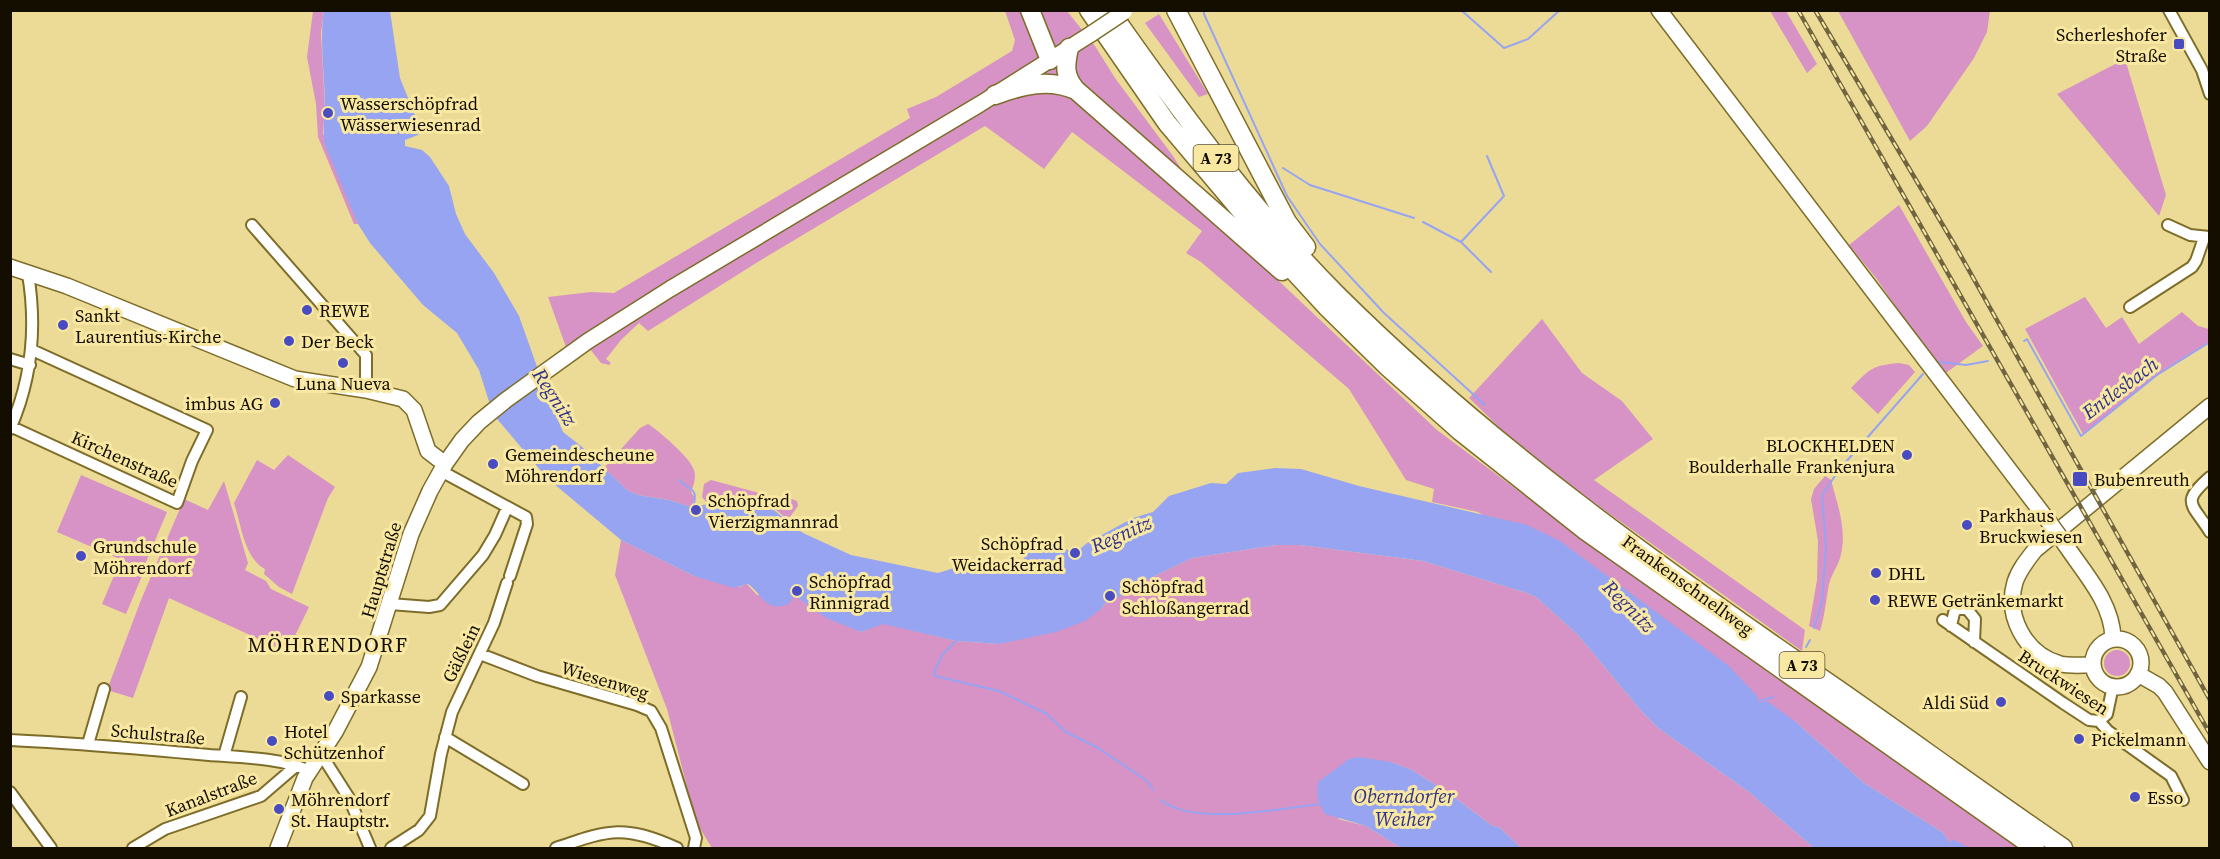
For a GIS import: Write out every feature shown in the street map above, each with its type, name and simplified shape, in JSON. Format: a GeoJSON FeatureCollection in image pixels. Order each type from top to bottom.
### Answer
{"type":"FeatureCollection","features":[{"type":"Feature","properties":{"kind":"highway"},"geometry":{"type":"LineString","coordinates":[[1030,10],[1050,60]]}},
{"type":"Feature","properties":{"kind":"highway","name":"A 73"},"geometry":{"type":"LineString","coordinates":[[1089,10],[1167,123],[1269,244],[1331,300]]}},
{"type":"Feature","properties":{"kind":"highway"},"geometry":{"type":"LineString","coordinates":[[1176,10],[1287,222],[1312,256],[1331,300]]}},
{"type":"Feature","properties":{"kind":"highway","name":"A 73"},"geometry":{"type":"LineString","coordinates":[[1119,11],[1188,122],[1331,300]]}},
{"type":"Feature","properties":{"kind":"highway"},"geometry":{"type":"LineString","coordinates":[[1069,48],[1066,74],[1076,90],[1264,257],[1331,300]]}},
{"type":"Feature","properties":{"kind":"highway"},"geometry":{"type":"LineString","coordinates":[[995,95],[1044,82],[1076,90]]}},
{"type":"Feature","properties":{"kind":"highway","name":"Frankenschnellweg"},"geometry":{"type":"LineString","coordinates":[[1331,300],[1388,367],[1460,431],[1586,531],[2034,849]]}},
{"type":"Feature","properties":{"kind":"highway","name":"Frankenschnellweg"},"geometry":{"type":"LineString","coordinates":[[1331,300],[1400,356],[1466,416],[1543,478],[1653,561],[2063,849]]}},
{"type":"Feature","properties":{"kind":"street"},"geometry":{"type":"LineString","coordinates":[[1659,10],[2065,544],[2098,592],[2110,616],[2113,638]]}},
{"type":"Feature","properties":{"kind":"street"},"geometry":{"type":"LineString","coordinates":[[2169,10],[2206,68],[2210,94]]}},
{"type":"Feature","properties":{"kind":"street","name":"Hauptstraße"},"geometry":{"type":"LineString","coordinates":[[278,849],[299,789],[303,768],[321,754],[344,717],[369,667],[411,534],[443,468],[462,440],[491,411],[571,353],[670,289],[995,95],[1091,34],[1119,11]]}},
{"type":"Feature","properties":{"kind":"street"},"geometry":{"type":"LineString","coordinates":[[252,225],[366,355],[366,390]]}},
{"type":"Feature","properties":{"kind":"street"},"geometry":{"type":"LineString","coordinates":[[2130,307],[2192,267],[2207,237],[2179,231],[2168,225]]}},
{"type":"Feature","properties":{"kind":"street"},"geometry":{"type":"LineString","coordinates":[[10,267],[67,286],[295,379],[394,395],[410,404],[425,445],[443,468],[507,508],[483,555],[440,606],[412,607],[390,604]]}},
{"type":"Feature","properties":{"kind":"street"},"geometry":{"type":"LineString","coordinates":[[11,428],[22,401],[32,350],[33,304],[28,274]]}},
{"type":"Feature","properties":{"kind":"street","name":"Kirchenstraße"},"geometry":{"type":"LineString","coordinates":[[11,428],[177,503],[192,461],[207,430],[32,350]]}},
{"type":"Feature","properties":{"kind":"street"},"geometry":{"type":"LineString","coordinates":[[10,359],[30,365]]}},
{"type":"Feature","properties":{"kind":"street"},"geometry":{"type":"LineString","coordinates":[[2092,665],[2071,666],[2059,663],[2044,657],[2032,648],[2020,632],[2015,619],[2013,600],[2015,582],[2035,550],[2210,405]]}},
{"type":"Feature","properties":{"kind":"street"},"geometry":{"type":"LineString","coordinates":[[2210,477],[2193,491],[2191,497],[2192,503],[2210,532]]}},
{"type":"Feature","properties":{"kind":"street","name":"Gäßlein"},"geometry":{"type":"LineString","coordinates":[[391,849],[419,830],[430,816],[445,737],[458,696],[494,623],[527,521],[524,515],[507,508]]}},
{"type":"Feature","properties":{"kind":"street","name":"Bruckwiesen"},"geometry":{"type":"LineString","coordinates":[[1974,642],[1975,619],[1967,609],[1958,609],[1947,623],[1974,642],[2089,720],[2099,721],[2111,733],[2171,776],[2183,800]]}},
{"type":"Feature","properties":{"kind":"street"},"geometry":{"type":"LineString","coordinates":[[2113,638],[2121,638],[2135,647],[2141,662],[2138,674],[2130,683],[2122,687],[2099,680],[2092,665],[2095,651],[2113,638]]}},
{"type":"Feature","properties":{"kind":"street","name":"Wiesenweg"},"geometry":{"type":"LineString","coordinates":[[480,654],[537,676],[651,711],[661,728],[672,758],[696,838],[694,849]]}},
{"type":"Feature","properties":{"kind":"street"},"geometry":{"type":"LineString","coordinates":[[2138,674],[2165,692],[2210,762]]}},
{"type":"Feature","properties":{"kind":"street"},"geometry":{"type":"LineString","coordinates":[[2099,721],[2107,714],[2113,686]]}},
{"type":"Feature","properties":{"kind":"street","name":"Schulstraße"},"geometry":{"type":"LineString","coordinates":[[88,744],[104,689]]}},
{"type":"Feature","properties":{"kind":"street","name":"Schulstraße"},"geometry":{"type":"LineString","coordinates":[[225,756],[242,697]]}},
{"type":"Feature","properties":{"kind":"street"},"geometry":{"type":"LineString","coordinates":[[445,737],[523,784]]}},
{"type":"Feature","properties":{"kind":"street","name":"Schulstraße"},"geometry":{"type":"LineString","coordinates":[[10,740],[225,756],[303,768]]}},
{"type":"Feature","properties":{"kind":"street"},"geometry":{"type":"LineString","coordinates":[[321,754],[350,798],[370,849]]}},
{"type":"Feature","properties":{"kind":"street","name":"Kanalstraße"},"geometry":{"type":"LineString","coordinates":[[133,849],[165,829],[261,796],[303,768]]}},
{"type":"Feature","properties":{"kind":"street"},"geometry":{"type":"LineString","coordinates":[[10,792],[51,849]]}},
{"type":"Feature","properties":{"kind":"street"},"geometry":{"type":"LineString","coordinates":[[556,849],[600,833],[628,831],[677,849]]}},
{"type":"Feature","properties":{"kind":"shaded area"},"geometry":{"type":"Polygon","coordinates":[[[313,11],[324,11],[321,33],[325,108],[323,133],[358,224],[354,224],[318,137],[316,104],[307,57],[313,11]]]}},
{"type":"Feature","properties":{"kind":"shaded area"},"geometry":{"type":"Polygon","coordinates":[[[1005,11],[1067,11],[1095,46],[1115,78],[1173,156],[1213,219],[1437,430],[1775,677],[2019,848],[1969,848],[1950,842],[1942,832],[1864,783],[1796,722],[1758,703],[1758,697],[1478,512],[1432,502],[1434,489],[1406,480],[1349,389],[1201,262],[1186,253],[1202,231],[1072,132],[1044,169],[985,126],[761,260],[648,331],[639,323],[606,359],[611,363],[609,365],[601,363],[590,349],[638,302],[566,347],[548,297],[591,292],[614,293],[910,118],[907,109],[936,97],[1012,51],[1015,40],[1005,11]]]}},
{"type":"Feature","properties":{"kind":"shaded area"},"geometry":{"type":"Polygon","coordinates":[[[1770,11],[1786,11],[1817,64],[1807,73],[1770,11]]]}},
{"type":"Feature","properties":{"kind":"shaded area"},"geometry":{"type":"Polygon","coordinates":[[[1838,11],[1990,11],[1987,32],[1974,58],[1927,126],[1910,141],[1838,11]]]}},
{"type":"Feature","properties":{"kind":"shaded area"},"geometry":{"type":"Polygon","coordinates":[[[1159,14],[1208,94],[1199,97],[1145,23],[1159,14]]]}},
{"type":"Feature","properties":{"kind":"shaded area"},"geometry":{"type":"Polygon","coordinates":[[[2125,59],[2166,195],[2159,216],[2057,94],[2125,59]]]}},
{"type":"Feature","properties":{"kind":"shaded area"},"geometry":{"type":"Polygon","coordinates":[[[1899,205],[1966,322],[1983,346],[1943,375],[1876,278],[1849,245],[1899,205]]]}},
{"type":"Feature","properties":{"kind":"shaded area"},"geometry":{"type":"Polygon","coordinates":[[[2085,297],[2106,328],[2122,317],[2139,344],[2182,312],[2198,326],[2209,329],[2210,342],[2157,375],[2083,434],[2025,329],[2085,297]]]}},
{"type":"Feature","properties":{"kind":"shaded area"},"geometry":{"type":"Polygon","coordinates":[[[1542,319],[1582,373],[1622,401],[1653,439],[1594,480],[1805,630],[1802,651],[1579,492],[1501,429],[1469,398],[1542,319]]]}},
{"type":"Feature","properties":{"kind":"shaded area"},"geometry":{"type":"Polygon","coordinates":[[[1899,363],[1909,365],[1915,372],[1878,414],[1851,388],[1872,369],[1899,363]]]}},
{"type":"Feature","properties":{"kind":"shaded area"},"geometry":{"type":"Polygon","coordinates":[[[648,424],[680,451],[693,468],[695,477],[691,492],[695,498],[691,507],[669,500],[638,495],[627,490],[604,468],[640,428],[648,424]]]}},
{"type":"Feature","properties":{"kind":"shaded area"},"geometry":{"type":"Polygon","coordinates":[[[288,455],[335,487],[328,498],[292,594],[279,587],[264,574],[265,569],[252,557],[244,540],[234,503],[257,460],[274,470],[288,455]]]}},
{"type":"Feature","properties":{"kind":"shaded area"},"geometry":{"type":"Polygon","coordinates":[[[81,475],[167,512],[143,569],[57,532],[81,475]]]}},
{"type":"Feature","properties":{"kind":"shaded area"},"geometry":{"type":"Polygon","coordinates":[[[1825,476],[1831,480],[1842,526],[1843,545],[1829,584],[1820,631],[1809,626],[1817,580],[1818,541],[1811,499],[1814,489],[1825,476]]]}},
{"type":"Feature","properties":{"kind":"shaded area"},"geometry":{"type":"Polygon","coordinates":[[[711,480],[774,497],[789,498],[797,501],[798,506],[787,521],[780,513],[762,504],[740,501],[708,504],[702,497],[704,484],[711,480]]]}},
{"type":"Feature","properties":{"kind":"shaded area"},"geometry":{"type":"Polygon","coordinates":[[[224,481],[248,563],[245,570],[266,581],[271,589],[309,607],[287,652],[169,598],[133,698],[107,690],[141,600],[184,499],[208,510],[224,481]]]}},
{"type":"Feature","properties":{"kind":"shaded area"},"geometry":{"type":"Polygon","coordinates":[[[621,540],[694,576],[739,587],[747,584],[757,595],[794,594],[861,632],[883,623],[956,641],[999,644],[1101,609],[1111,599],[1120,597],[1140,583],[1192,558],[1277,545],[1300,545],[1423,561],[1536,597],[1578,635],[1658,728],[1749,792],[1814,848],[1521,848],[1500,828],[1491,825],[1453,796],[1412,770],[1391,762],[1338,819],[1366,826],[1401,848],[712,848],[696,822],[667,709],[615,575],[621,540]]]}},
{"type":"Feature","properties":{"kind":"shaded area"},"geometry":{"type":"Polygon","coordinates":[[[118,566],[142,576],[126,614],[102,604],[118,566]]]}},
{"type":"Feature","properties":{"kind":"shaded area"},"geometry":{"type":"Polygon","coordinates":[[[2117,650],[2126,654],[2130,663],[2126,672],[2117,676],[2108,672],[2104,663],[2108,654],[2117,650]]]}},
{"type":"Feature","properties":{"kind":"water","name":"Regnitz"},"geometry":{"type":"Polygon","coordinates":[[[324,11],[390,11],[400,78],[420,128],[418,135],[405,140],[405,146],[422,150],[430,157],[449,186],[456,214],[465,234],[494,273],[519,316],[563,432],[627,490],[638,495],[669,500],[691,507],[732,500],[770,507],[803,533],[851,555],[938,573],[954,568],[970,571],[1013,565],[1021,562],[1029,552],[1059,547],[1071,551],[1079,550],[1087,543],[1133,518],[1153,512],[1169,496],[1211,483],[1226,484],[1238,473],[1275,468],[1301,469],[1359,486],[1527,525],[1560,541],[1729,666],[1758,697],[1758,703],[1767,701],[1796,722],[1864,783],[1942,832],[1950,842],[1954,840],[1969,848],[1814,848],[1749,792],[1658,728],[1578,635],[1536,597],[1423,561],[1300,545],[1277,545],[1192,558],[1140,583],[1120,597],[1108,600],[1101,609],[1085,621],[1056,632],[999,644],[956,641],[883,624],[861,632],[826,618],[794,595],[789,604],[774,606],[765,601],[748,584],[734,588],[694,576],[621,540],[547,478],[493,414],[479,370],[457,333],[423,305],[370,243],[358,224],[325,145],[322,47],[324,11]]]}},
{"type":"Feature","properties":{"kind":"water","name":"Oberndorfer Weiher"},"geometry":{"type":"Polygon","coordinates":[[[1359,757],[1391,762],[1412,770],[1453,796],[1491,825],[1500,828],[1521,848],[1401,848],[1366,826],[1325,814],[1318,799],[1318,782],[1349,759],[1359,757]]]}},
{"type":"Feature","properties":{"kind":"waterway"},"geometry":{"type":"LineString","coordinates":[[1204,10],[1287,196],[1320,244],[1384,313],[1485,405]]}},
{"type":"Feature","properties":{"kind":"waterway"},"geometry":{"type":"LineString","coordinates":[[1461,10],[1504,48],[1528,39],[1560,10]]}},
{"type":"Feature","properties":{"kind":"waterway"},"geometry":{"type":"LineString","coordinates":[[1423,222],[1461,242],[1504,196],[1487,156]]}},
{"type":"Feature","properties":{"kind":"waterway"},"geometry":{"type":"LineString","coordinates":[[1283,168],[1310,185],[1414,218]]}},
{"type":"Feature","properties":{"kind":"waterway"},"geometry":{"type":"LineString","coordinates":[[1461,242],[1491,272]]}},
{"type":"Feature","properties":{"kind":"waterway","name":"Entlesbach"},"geometry":{"type":"LineString","coordinates":[[2024,341],[2027,339],[2081,436],[2157,375],[2210,342]]}},
{"type":"Feature","properties":{"kind":"waterway","name":"Entlesbach"},"geometry":{"type":"LineString","coordinates":[[1940,362],[1966,365],[1988,361]]}},
{"type":"Feature","properties":{"kind":"waterway","name":"Entlesbach"},"geometry":{"type":"LineString","coordinates":[[1814,628],[1822,601],[1826,546],[1822,496],[1838,471],[1923,374]]}},
{"type":"Feature","properties":{"kind":"waterway"},"geometry":{"type":"LineString","coordinates":[[679,480],[694,493],[693,508]]}},
{"type":"Feature","properties":{"kind":"waterway"},"geometry":{"type":"LineString","coordinates":[[1806,647],[1810,640]]}},
{"type":"Feature","properties":{"kind":"waterway"},"geometry":{"type":"LineString","coordinates":[[956,641],[942,655],[934,672],[935,676],[999,691],[1047,714],[1066,732],[1098,748],[1147,781],[1153,790]]}},
{"type":"Feature","properties":{"kind":"waterway"},"geometry":{"type":"LineString","coordinates":[[1756,702],[1773,697]]}},
{"type":"Feature","properties":{"kind":"waterway"},"geometry":{"type":"LineString","coordinates":[[1161,800],[1175,808],[1214,814],[1260,812],[1319,804]]}},
{"type":"Feature","properties":{"kind":"railway"},"geometry":{"type":"LineString","coordinates":[[1798,10],[2210,734]]}},
{"type":"Feature","properties":{"kind":"railway"},"geometry":{"type":"LineString","coordinates":[[1815,10],[1957,249],[2210,700]]}},
{"type":"Feature","properties":{"kind":"place","name":"Scherleshofer Straße"},"geometry":{"type":"Point","coordinates":[2179,44]}},
{"type":"Feature","properties":{"kind":"place","name":"Wasserschöpfrad Wässerwiesenrad"},"geometry":{"type":"Point","coordinates":[328,113]}},
{"type":"Feature","properties":{"kind":"place","name":"REWE"},"geometry":{"type":"Point","coordinates":[307,310]}},
{"type":"Feature","properties":{"kind":"place","name":"Sankt Laurentius-Kirche"},"geometry":{"type":"Point","coordinates":[63,325]}},
{"type":"Feature","properties":{"kind":"place","name":"Der Beck"},"geometry":{"type":"Point","coordinates":[289,341]}},
{"type":"Feature","properties":{"kind":"place","name":"Luna Nueva"},"geometry":{"type":"Point","coordinates":[343,363]}},
{"type":"Feature","properties":{"kind":"place","name":"imbus AG"},"geometry":{"type":"Point","coordinates":[275,403]}},
{"type":"Feature","properties":{"kind":"place","name":"BLOCKHELDEN Boulderhalle Frankenjura"},"geometry":{"type":"Point","coordinates":[1907,455]}},
{"type":"Feature","properties":{"kind":"place","name":"Gemeindescheune Möhrendorf"},"geometry":{"type":"Point","coordinates":[493,464]}},
{"type":"Feature","properties":{"kind":"place","name":"Bubenreuth"},"geometry":{"type":"Point","coordinates":[2080,479]}},
{"type":"Feature","properties":{"kind":"place","name":"Schöpfrad Vierzigmannrad"},"geometry":{"type":"Point","coordinates":[696,510]}},
{"type":"Feature","properties":{"kind":"place","name":"Parkhaus Bruckwiesen"},"geometry":{"type":"Point","coordinates":[1967,525]}},
{"type":"Feature","properties":{"kind":"place","name":"Schöpfrad Weidackerrad"},"geometry":{"type":"Point","coordinates":[1075,553]}},
{"type":"Feature","properties":{"kind":"place","name":"Grundschule Möhrendorf"},"geometry":{"type":"Point","coordinates":[81,556]}},
{"type":"Feature","properties":{"kind":"place","name":"DHL"},"geometry":{"type":"Point","coordinates":[1876,573]}},
{"type":"Feature","properties":{"kind":"place","name":"Schöpfrad Rinnigrad"},"geometry":{"type":"Point","coordinates":[797,591]}},
{"type":"Feature","properties":{"kind":"place","name":"Schöpfrad Schloßangerrad"},"geometry":{"type":"Point","coordinates":[1110,596]}},
{"type":"Feature","properties":{"kind":"place","name":"REWE Getränkemarkt"},"geometry":{"type":"Point","coordinates":[1875,600]}},
{"type":"Feature","properties":{"kind":"place","name":"Sparkasse"},"geometry":{"type":"Point","coordinates":[329,696]}},
{"type":"Feature","properties":{"kind":"place","name":"Aldi Süd"},"geometry":{"type":"Point","coordinates":[2001,702]}},
{"type":"Feature","properties":{"kind":"place","name":"Pickelmann"},"geometry":{"type":"Point","coordinates":[2079,739]}},
{"type":"Feature","properties":{"kind":"place","name":"Hotel Schützenhof"},"geometry":{"type":"Point","coordinates":[272,741]}},
{"type":"Feature","properties":{"kind":"place","name":"Esso"},"geometry":{"type":"Point","coordinates":[2135,797]}},
{"type":"Feature","properties":{"kind":"place","name":"Möhrendorf St. Hauptstr."},"geometry":{"type":"Point","coordinates":[279,809]}},
{"type":"Feature","properties":{"kind":"district","name":"MÖHRENDORF"},"geometry":{"type":"Point","coordinates":[328,644]}}]}
